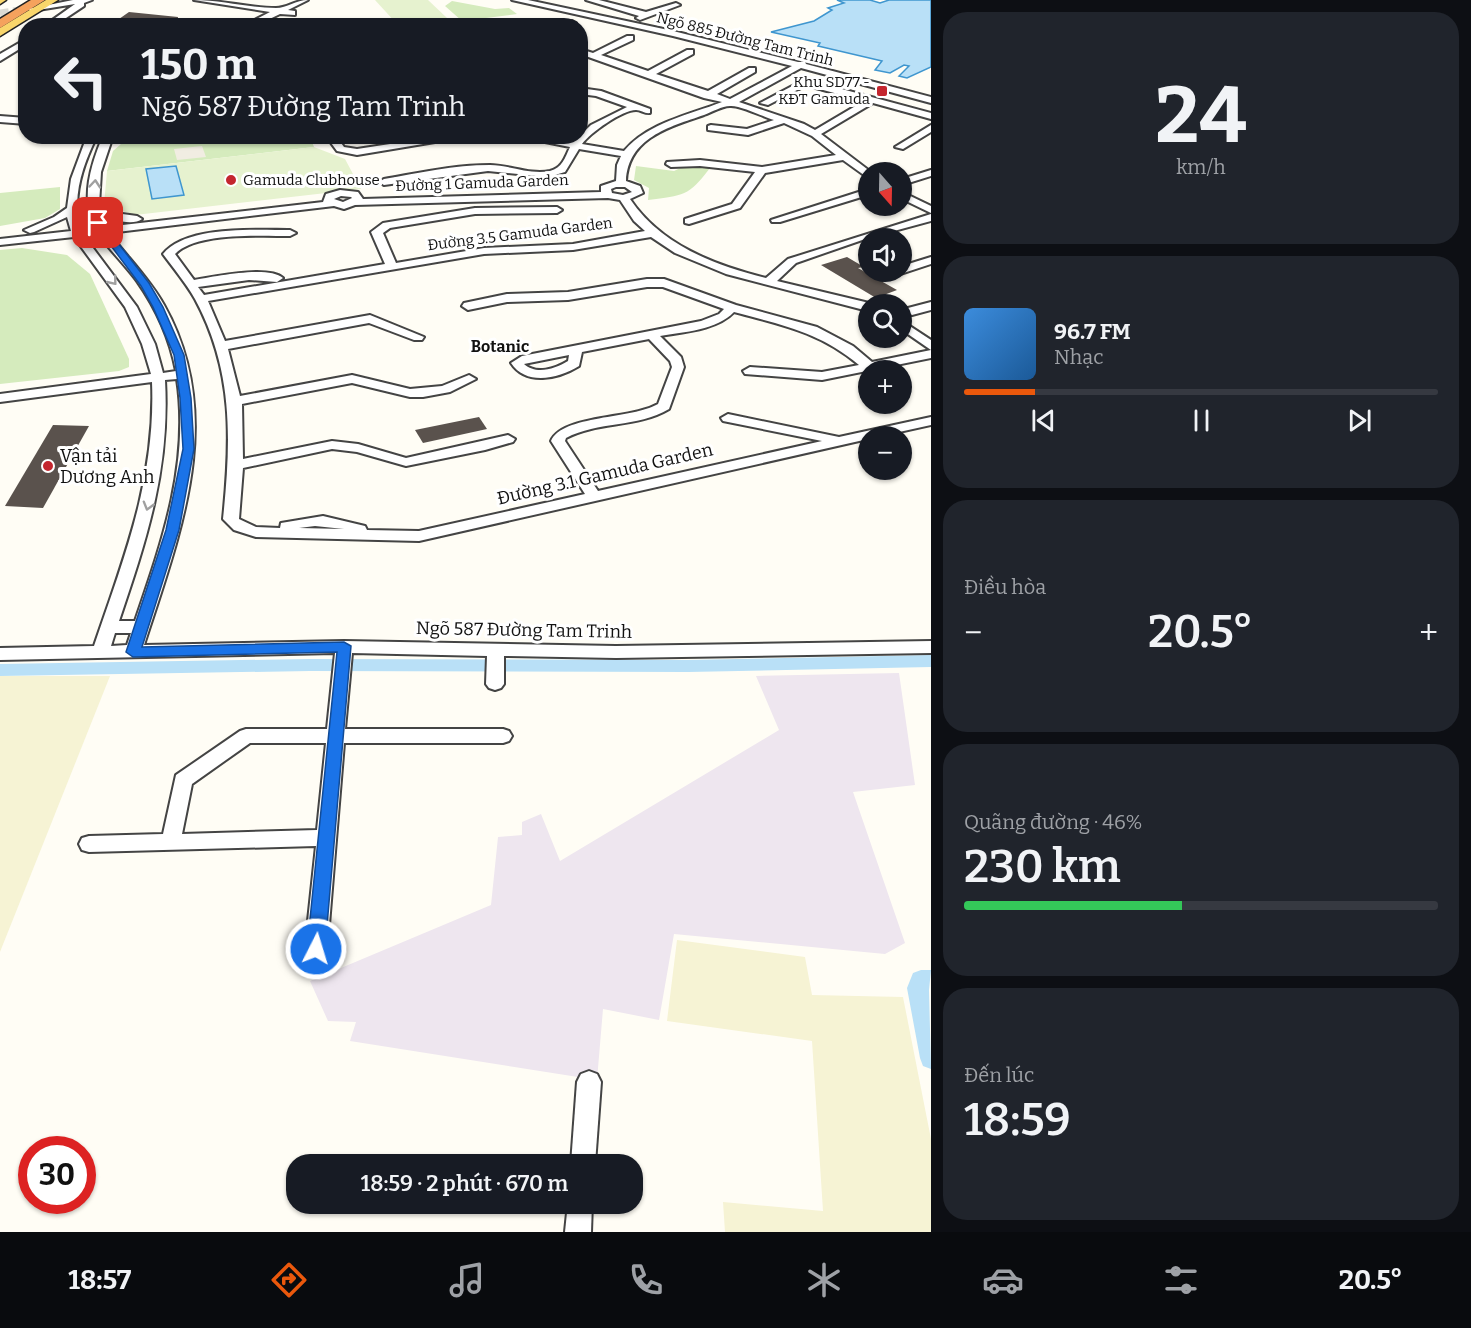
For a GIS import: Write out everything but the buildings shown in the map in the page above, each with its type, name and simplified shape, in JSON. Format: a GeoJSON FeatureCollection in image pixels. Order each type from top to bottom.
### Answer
{"type":"FeatureCollection","features":[{"type":"Feature","properties":{"kind":"highway"},"geometry":{"type":"LineString","coordinates":[[0,12],[20,0]]}},
{"type":"Feature","properties":{"kind":"highway"},"geometry":{"type":"LineString","coordinates":[[0,24],[37,6]]}},
{"type":"Feature","properties":{"kind":"main road"},"geometry":{"type":"LineString","coordinates":[[21,18],[37,6],[53,0]]}},
{"type":"Feature","properties":{"kind":"main road"},"geometry":{"type":"LineString","coordinates":[[0,33],[18,20]]}},
{"type":"Feature","properties":{"kind":"street"},"geometry":{"type":"LineString","coordinates":[[37,6],[87,0]]}},
{"type":"Feature","properties":{"kind":"street"},"geometry":{"type":"LineString","coordinates":[[60,18],[87,0]]}},
{"type":"Feature","properties":{"kind":"street"},"geometry":{"type":"LineString","coordinates":[[198,0],[292,13]]}},
{"type":"Feature","properties":{"kind":"street","name":"Ngõ 885 Đường Tam Trinh"},"geometry":{"type":"LineString","coordinates":[[516,0],[800,60],[931,100]]}},
{"type":"Feature","properties":{"kind":"street","name":"Ngõ 885 Đường Tam Trinh"},"geometry":{"type":"LineString","coordinates":[[560,0],[643,17],[779,50]]}},
{"type":"Feature","properties":{"kind":"street","name":"Ngõ 885 Đường Tam Trinh"},"geometry":{"type":"LineString","coordinates":[[590,0],[643,17]]}},
{"type":"Feature","properties":{"kind":"street"},"geometry":{"type":"LineString","coordinates":[[264,18],[280,10],[307,2]]}},
{"type":"Feature","properties":{"kind":"street"},"geometry":{"type":"LineString","coordinates":[[281,18],[307,2]]}},
{"type":"Feature","properties":{"kind":"street"},"geometry":{"type":"LineString","coordinates":[[643,17],[676,5]]}},
{"type":"Feature","properties":{"kind":"street"},"geometry":{"type":"LineString","coordinates":[[595,56],[630,38]]}},
{"type":"Feature","properties":{"kind":"street"},"geometry":{"type":"LineString","coordinates":[[0,58],[18,47]]}},
{"type":"Feature","properties":{"kind":"street"},"geometry":{"type":"LineString","coordinates":[[647,75],[690,52]]}},
{"type":"Feature","properties":{"kind":"street"},"geometry":{"type":"LineString","coordinates":[[588,54],[707,96],[784,120],[815,134],[858,168]]}},
{"type":"Feature","properties":{"kind":"street"},"geometry":{"type":"LineString","coordinates":[[621,183],[620,176],[626,154],[658,129],[729,103],[800,60],[813,58]]}},
{"type":"Feature","properties":{"kind":"street"},"geometry":{"type":"LineString","coordinates":[[707,96],[752,70]]}},
{"type":"Feature","properties":{"kind":"street"},"geometry":{"type":"LineString","coordinates":[[765,103],[805,84],[820,85],[931,116]]}},
{"type":"Feature","properties":{"kind":"street"},"geometry":{"type":"LineString","coordinates":[[588,92],[598,93],[647,111]]}},
{"type":"Feature","properties":{"kind":"street"},"geometry":{"type":"LineString","coordinates":[[815,134],[872,99]]}},
{"type":"Feature","properties":{"kind":"street"},"geometry":{"type":"LineString","coordinates":[[588,132],[603,121],[634,107]]}},
{"type":"Feature","properties":{"kind":"street"},"geometry":{"type":"LineString","coordinates":[[0,119],[18,120]]}},
{"type":"Feature","properties":{"kind":"street"},"geometry":{"type":"LineString","coordinates":[[711,129],[748,132],[784,120]]}},
{"type":"Feature","properties":{"kind":"street"},"geometry":{"type":"LineString","coordinates":[[900,147],[931,128]]}},
{"type":"Feature","properties":{"kind":"street"},"geometry":{"type":"LineString","coordinates":[[88,144],[75,182],[74,208],[77,230],[88,249],[121,290],[148,346],[158,378],[158,457],[150,504],[108,627],[117,653],[141,627],[172,530],[188,449],[184,374],[179,355],[146,285],[100,227],[94,207],[94,180],[105,144]]}},
{"type":"Feature","properties":{"kind":"street"},"geometry":{"type":"LineString","coordinates":[[338,144],[341,148],[357,152],[412,144]]}},
{"type":"Feature","properties":{"kind":"street"},"geometry":{"type":"LineString","coordinates":[[564,144],[626,154]]}},
{"type":"Feature","properties":{"kind":"street"},"geometry":{"type":"LineString","coordinates":[[384,182],[491,168],[537,174],[555,173],[567,165],[575,146]]}},
{"type":"Feature","properties":{"kind":"street"},"geometry":{"type":"LineString","coordinates":[[671,164],[700,163],[762,170],[844,157]]}},
{"type":"Feature","properties":{"kind":"street"},"geometry":{"type":"LineString","coordinates":[[689,221],[736,206],[762,170]]}},
{"type":"Feature","properties":{"kind":"street"},"geometry":{"type":"LineString","coordinates":[[912,179],[931,173]]}},
{"type":"Feature","properties":{"kind":"street"},"geometry":{"type":"LineString","coordinates":[[621,183],[633,186],[638,191],[635,196],[624,198],[607,191],[621,183]]}},
{"type":"Feature","properties":{"kind":"street","name":"Đường 1 Gamuda Garden"},"geometry":{"type":"LineString","coordinates":[[331,200],[344,206],[355,198],[607,191]]}},
{"type":"Feature","properties":{"kind":"street"},"geometry":{"type":"LineString","coordinates":[[776,220],[858,194]]}},
{"type":"Feature","properties":{"kind":"street"},"geometry":{"type":"LineString","coordinates":[[624,198],[652,233],[692,256],[740,274],[858,304]]}},
{"type":"Feature","properties":{"kind":"street"},"geometry":{"type":"LineString","coordinates":[[100,227],[150,225],[331,200]]}},
{"type":"Feature","properties":{"kind":"street"},"geometry":{"type":"LineString","coordinates":[[0,232],[30,234],[77,230],[137,219],[331,200]]}},
{"type":"Feature","properties":{"kind":"street"},"geometry":{"type":"LineString","coordinates":[[912,200],[931,210]]}},
{"type":"Feature","properties":{"kind":"street"},"geometry":{"type":"LineString","coordinates":[[94,207],[112,216],[137,219]]}},
{"type":"Feature","properties":{"kind":"street"},"geometry":{"type":"LineString","coordinates":[[0,242],[30,234],[74,208]]}},
{"type":"Feature","properties":{"kind":"street","name":"Đường 3.5 Gamuda Garden"},"geometry":{"type":"LineString","coordinates":[[392,267],[382,250],[377,232],[387,225],[475,211],[557,210]]}},
{"type":"Feature","properties":{"kind":"street"},"geometry":{"type":"LineString","coordinates":[[769,282],[792,261],[805,259],[931,218]]}},
{"type":"Feature","properties":{"kind":"street"},"geometry":{"type":"LineString","coordinates":[[119,252],[127,237],[150,225]]}},
{"type":"Feature","properties":{"kind":"street"},"geometry":{"type":"LineString","coordinates":[[290,233],[243,233],[195,240],[170,250],[171,258],[201,299],[221,346],[370,319],[418,337]]}},
{"type":"Feature","properties":{"kind":"street","name":"Đường 3.5 Gamuda Garden"},"geometry":{"type":"LineString","coordinates":[[201,299],[484,251],[573,247],[652,233]]}},
{"type":"Feature","properties":{"kind":"street"},"geometry":{"type":"LineString","coordinates":[[30,234],[88,249]]}},
{"type":"Feature","properties":{"kind":"street"},"geometry":{"type":"LineString","coordinates":[[787,286],[805,259]]}},
{"type":"Feature","properties":{"kind":"street"},"geometry":{"type":"LineString","coordinates":[[912,267],[931,260]]}},
{"type":"Feature","properties":{"kind":"street"},"geometry":{"type":"LineString","coordinates":[[191,284],[249,276],[277,278]]}},
{"type":"Feature","properties":{"kind":"street"},"geometry":{"type":"LineString","coordinates":[[468,306],[507,298],[568,296],[664,283],[732,308],[813,330],[840,344],[861,360]]}},
{"type":"Feature","properties":{"kind":"street"},"geometry":{"type":"LineString","coordinates":[[912,311],[931,306]]}},
{"type":"Feature","properties":{"kind":"street"},"geometry":{"type":"LineString","coordinates":[[576,350],[704,324],[723,317],[732,308]]}},
{"type":"Feature","properties":{"kind":"street"},"geometry":{"type":"LineString","coordinates":[[912,332],[931,346]]}},
{"type":"Feature","properties":{"kind":"street"},"geometry":{"type":"LineString","coordinates":[[594,496],[558,441],[560,436],[574,429],[650,413],[664,406],[678,367],[676,360],[652,335]]}},
{"type":"Feature","properties":{"kind":"street","name":"Đường 3.1 Gamuda Garden"},"geometry":{"type":"LineString","coordinates":[[221,346],[235,401],[236,465],[231,519],[235,525],[256,532],[318,519],[331,520],[378,535],[419,536],[931,421]]}},
{"type":"Feature","properties":{"kind":"street"},"geometry":{"type":"LineString","coordinates":[[903,360],[931,354]]}},
{"type":"Feature","properties":{"kind":"street"},"geometry":{"type":"LineString","coordinates":[[750,371],[822,376],[858,369]]}},
{"type":"Feature","properties":{"kind":"street"},"geometry":{"type":"LineString","coordinates":[[0,398],[184,374]]}},
{"type":"Feature","properties":{"kind":"street"},"geometry":{"type":"LineString","coordinates":[[235,401],[352,379],[410,393],[445,389],[469,379]]}},
{"type":"Feature","properties":{"kind":"street","name":"Đường 3.1 Gamuda Garden"},"geometry":{"type":"LineString","coordinates":[[728,418],[840,440]]}},
{"type":"Feature","properties":{"kind":"street"},"geometry":{"type":"LineString","coordinates":[[236,465],[332,446],[358,448],[406,462],[508,439]]}},
{"type":"Feature","properties":{"kind":"street"},"geometry":{"type":"LineString","coordinates":[[108,627],[141,627]]}},
{"type":"Feature","properties":{"kind":"street","name":"Ngõ 587 Đường Tam Trinh"},"geometry":{"type":"LineString","coordinates":[[0,654],[117,653],[496,667],[616,652],[931,647]]}},
{"type":"Feature","properties":{"kind":"street"},"geometry":{"type":"LineString","coordinates":[[316,949],[343,660]]}},
{"type":"Feature","properties":{"kind":"street"},"geometry":{"type":"LineString","coordinates":[[171,842],[183,780],[246,736],[503,736]]}},
{"type":"Feature","properties":{"kind":"street"},"geometry":{"type":"LineString","coordinates":[[89,844],[326,838]]}},
{"type":"Feature","properties":{"kind":"street"},"geometry":{"type":"LineString","coordinates":[[584,1154],[588,1082]]}},
{"type":"Feature","properties":{"kind":"street"},"geometry":{"type":"LineString","coordinates":[[578,1232],[579,1214]]}},
{"type":"Feature","properties":{"kind":"shaded area"},"geometry":{"type":"Polygon","coordinates":[[[202,146],[206,157],[177,160],[174,149],[202,146]]]}},
{"type":"Feature","properties":{"kind":"shaded area"},"geometry":{"type":"Polygon","coordinates":[[[899,673],[915,785],[853,792],[905,943],[885,954],[674,934],[659,1020],[603,1009],[597,1080],[350,1041],[356,1022],[328,1021],[310,981],[491,905],[498,837],[522,835],[522,822],[541,814],[560,861],[779,730],[756,676],[899,673]]]}},
{"type":"Feature","properties":{"kind":"shaded area"},"geometry":{"type":"Polygon","coordinates":[[[0,676],[110,676],[0,952],[0,676]]]}},
{"type":"Feature","properties":{"kind":"shaded area"},"geometry":{"type":"Polygon","coordinates":[[[677,940],[805,957],[812,995],[903,997],[931,1139],[931,1232],[725,1232],[723,1202],[823,1211],[812,1041],[667,1021],[677,940]]]}},
{"type":"Feature","properties":{"kind":"green space"},"geometry":{"type":"Polygon","coordinates":[[[375,0],[428,0],[447,18],[392,18],[375,0]]]}},
{"type":"Feature","properties":{"kind":"green space"},"geometry":{"type":"Polygon","coordinates":[[[452,1],[495,9],[509,8],[517,14],[486,18],[459,18],[445,6],[452,1]]]}},
{"type":"Feature","properties":{"kind":"green space"},"geometry":{"type":"Polygon","coordinates":[[[121,144],[313,144],[314,147],[107,171],[113,151],[121,144]]]}},
{"type":"Feature","properties":{"kind":"green space","name":"Gamuda Clubhouse"},"geometry":{"type":"Polygon","coordinates":[[[314,147],[345,159],[361,189],[135,215],[104,205],[107,171],[314,147]]]}},
{"type":"Feature","properties":{"kind":"green space"},"geometry":{"type":"Polygon","coordinates":[[[689,164],[710,168],[696,185],[678,195],[648,200],[649,188],[634,180],[636,166],[674,171],[689,164]]]}},
{"type":"Feature","properties":{"kind":"green space"},"geometry":{"type":"Polygon","coordinates":[[[60,187],[60,209],[45,218],[0,226],[0,193],[60,187]]]}},
{"type":"Feature","properties":{"kind":"green space"},"geometry":{"type":"Polygon","coordinates":[[[22,248],[67,255],[90,274],[129,359],[129,367],[119,371],[0,384],[0,250],[22,248]]]}},
{"type":"Feature","properties":{"kind":"water"},"geometry":{"type":"Polygon","coordinates":[[[837,0],[870,0],[880,3],[889,0],[931,0],[931,67],[907,78],[899,76],[909,66],[904,65],[890,73],[875,70],[882,61],[771,32],[814,21],[832,10],[828,8],[844,3],[837,0]]]}},
{"type":"Feature","properties":{"kind":"water"},"geometry":{"type":"Polygon","coordinates":[[[176,166],[184,195],[152,199],[146,169],[176,166]]]}},
{"type":"Feature","properties":{"kind":"waterway"},"geometry":{"type":"LineString","coordinates":[[0,670],[310,665],[688,666],[931,661]]}},
{"type":"Feature","properties":{"kind":"waterway"},"geometry":{"type":"LineString","coordinates":[[931,980],[921,980],[918,988],[931,1058]]}},
{"type":"Feature","properties":{"kind":"tunnel"},"geometry":{"type":"LineString","coordinates":[[0,14],[32,9]]}},
{"type":"Feature","properties":{"kind":"place","name":"Khu SD77 - KĐT Gamuda"},"geometry":{"type":"Point","coordinates":[882,91]}},
{"type":"Feature","properties":{"kind":"place","name":"Gamuda Clubhouse"},"geometry":{"type":"Point","coordinates":[231,180]}},
{"type":"Feature","properties":{"kind":"place","name":"Vận tải Dương Anh"},"geometry":{"type":"Point","coordinates":[48,466]}},
{"type":"Feature","properties":{"kind":"district","name":"Botanic"},"geometry":{"type":"Point","coordinates":[500,346]}},
{"type":"Feature","properties":{"kind":"route"},"geometry":{"type":"LineString","coordinates":[[98,223],[146,285],[158,307],[179,355],[184,374],[186,398],[188,449],[172,530],[133,652],[344,646],[316,949]]}}]}
